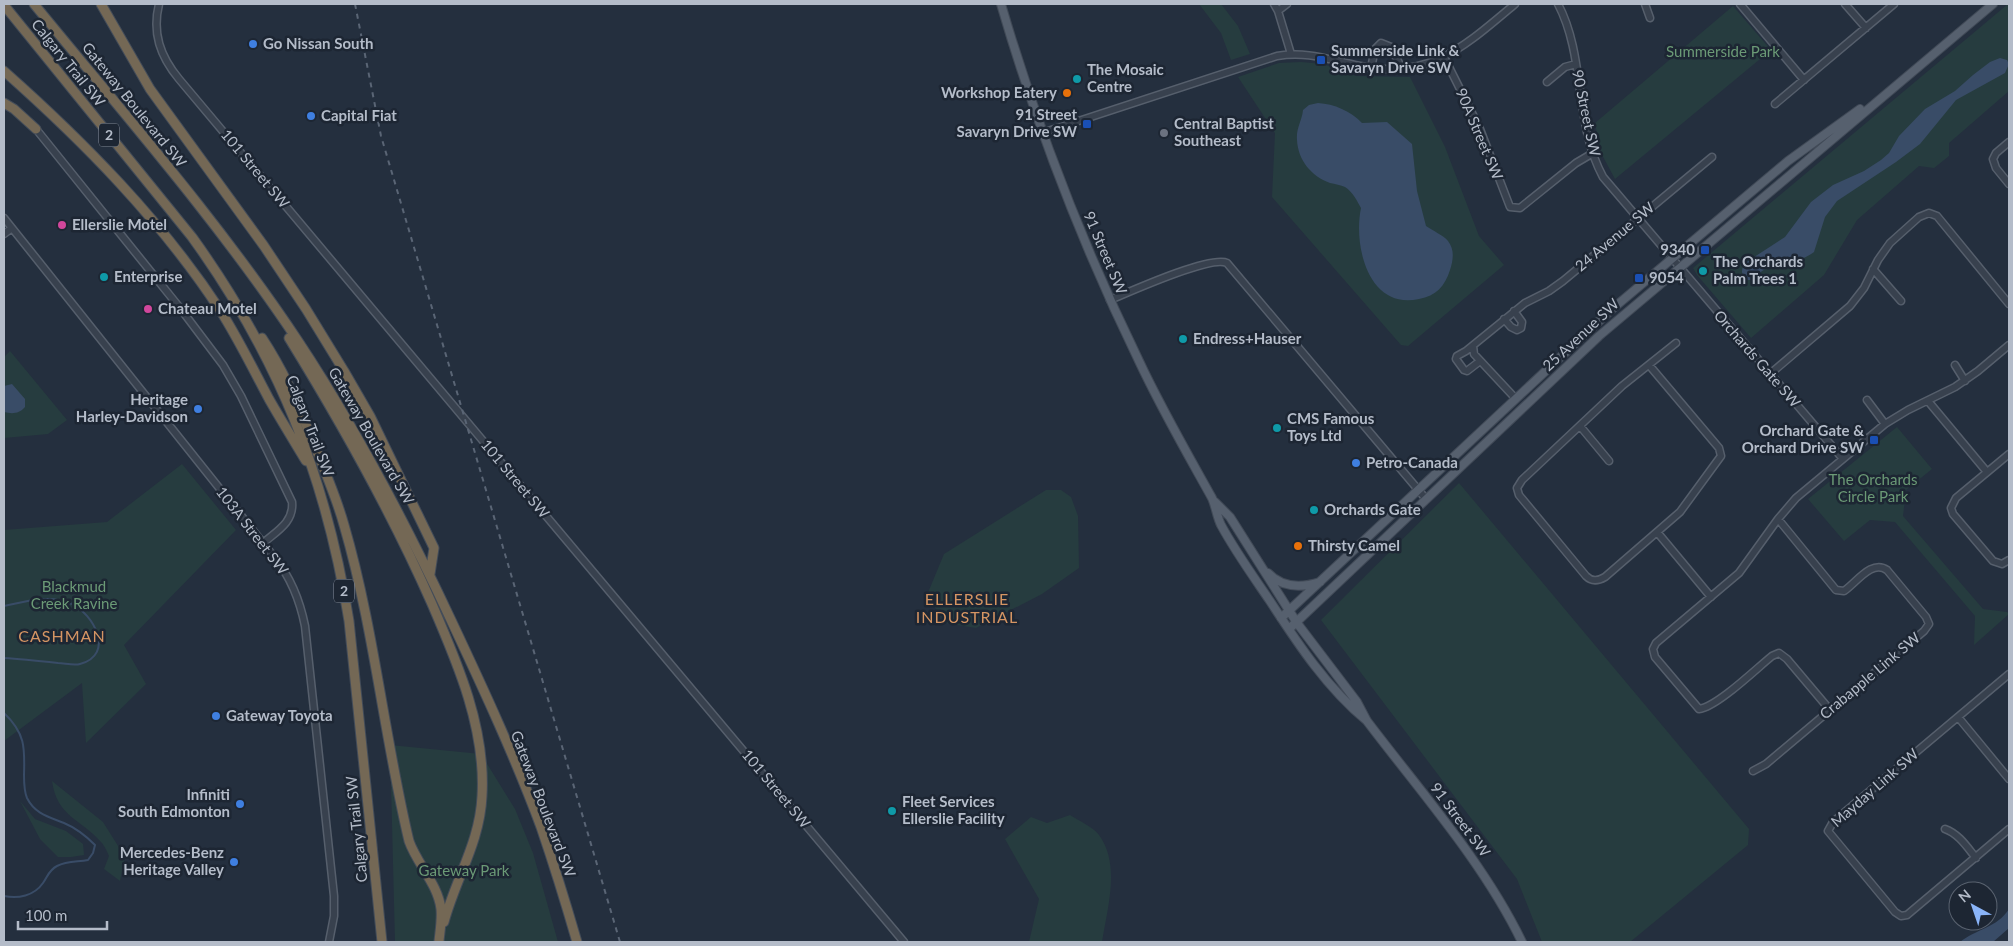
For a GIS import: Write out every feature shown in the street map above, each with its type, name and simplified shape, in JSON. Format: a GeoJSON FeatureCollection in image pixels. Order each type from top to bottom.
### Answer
{"type":"FeatureCollection","features":[{"type":"Feature","properties":{"kind":"highway","name":"Gateway Boulevard SW"},"geometry":{"type":"LineString","coordinates":[[34,4],[224,239],[276,309],[356,433],[430,574],[526,790],[550,855],[577,942]]}},
{"type":"Feature","properties":{"kind":"highway"},"geometry":{"type":"LineString","coordinates":[[101,4],[150,89],[264,246],[306,309],[370,416],[434,548],[430,574]]}},
{"type":"Feature","properties":{"kind":"highway","name":"Calgary Trail SW"},"geometry":{"type":"LineString","coordinates":[[4,5],[192,237],[213,266],[239,306],[276,376],[301,434],[317,478],[336,552],[349,621],[382,942]]}},
{"type":"Feature","properties":{"kind":"highway"},"geometry":{"type":"LineString","coordinates":[[4,71],[48,112],[149,215],[181,254],[234,333],[270,400],[317,478]]}},
{"type":"Feature","properties":{"kind":"highway"},"geometry":{"type":"LineString","coordinates":[[4,103],[14,109],[36,129]]}},
{"type":"Feature","properties":{"kind":"highway"},"geometry":{"type":"LineString","coordinates":[[213,266],[243,305],[272,352],[300,408],[344,524],[359,583],[409,841],[413,853],[434,888],[440,902],[442,916],[439,941],[449,906],[475,839],[481,813],[482,761],[474,720],[445,634],[411,555],[347,433],[285,330],[276,309]]}},
{"type":"Feature","properties":{"kind":"main road","name":"91 Street SW"},"geometry":{"type":"LineString","coordinates":[[1001,4],[1042,133],[1075,218],[1110,300],[1161,405],[1213,501],[1220,523],[1281,618],[1320,672],[1353,710],[1367,721]]}},
{"type":"Feature","properties":{"kind":"main road","name":"25 Avenue SW"},"geometry":{"type":"LineString","coordinates":[[1289,629],[1599,336],[1678,267],[1993,4]]}},
{"type":"Feature","properties":{"kind":"main road","name":"25 Avenue SW"},"geometry":{"type":"LineString","coordinates":[[1281,618],[1290,612],[1612,310],[1671,258],[1793,158],[1906,76]]}},
{"type":"Feature","properties":{"kind":"main road","name":"91 Street SW"},"geometry":{"type":"LineString","coordinates":[[1213,501],[1230,517],[1290,612],[1357,702],[1367,721],[1480,869],[1504,907],[1522,942]]}},
{"type":"Feature","properties":{"kind":"main road"},"geometry":{"type":"LineString","coordinates":[[1258,562],[1270,575],[1282,583],[1293,586],[1310,585],[1322,581]]}},
{"type":"Feature","properties":{"kind":"street","name":"101 Street SW"},"geometry":{"type":"LineString","coordinates":[[158,4],[156,22],[158,41],[164,58],[179,79],[904,942]]}},
{"type":"Feature","properties":{"kind":"street"},"geometry":{"type":"LineString","coordinates":[[1274,4],[1278,11],[1291,54]]}},
{"type":"Feature","properties":{"kind":"street"},"geometry":{"type":"LineString","coordinates":[[1278,11],[1287,4]]}},
{"type":"Feature","properties":{"kind":"street"},"geometry":{"type":"LineString","coordinates":[[1042,133],[1269,58],[1291,54],[1320,56],[1372,68],[1402,69],[1430,63],[1472,40],[1515,4]]}},
{"type":"Feature","properties":{"kind":"street","name":"90 Street SW"},"geometry":{"type":"LineString","coordinates":[[1558,4],[1568,29],[1593,153],[1606,182],[1671,258]]}},
{"type":"Feature","properties":{"kind":"street"},"geometry":{"type":"LineString","coordinates":[[1645,4],[1650,18]]}},
{"type":"Feature","properties":{"kind":"street"},"geometry":{"type":"LineString","coordinates":[[1740,4],[1804,80]]}},
{"type":"Feature","properties":{"kind":"street"},"geometry":{"type":"LineString","coordinates":[[1845,4],[1866,28]]}},
{"type":"Feature","properties":{"kind":"street"},"geometry":{"type":"LineString","coordinates":[[1775,104],[1894,4]]}},
{"type":"Feature","properties":{"kind":"street"},"geometry":{"type":"LineString","coordinates":[[1372,68],[1376,49],[1381,43],[1391,47],[1402,69]]}},
{"type":"Feature","properties":{"kind":"street","name":"90A Street SW"},"geometry":{"type":"LineString","coordinates":[[1444,57],[1480,129],[1510,207],[1514,209],[1520,208],[1576,162],[1593,153]]}},
{"type":"Feature","properties":{"kind":"street"},"geometry":{"type":"LineString","coordinates":[[1547,82],[1565,67],[1576,64]]}},
{"type":"Feature","properties":{"kind":"street"},"geometry":{"type":"LineString","coordinates":[[36,129],[180,308],[223,365],[241,396],[292,502],[292,516],[286,524],[264,543]]}},
{"type":"Feature","properties":{"kind":"street"},"geometry":{"type":"LineString","coordinates":[[2009,142],[1996,153],[1993,159],[1994,166],[2009,184]]}},
{"type":"Feature","properties":{"kind":"street","name":"24 Avenue SW"},"geometry":{"type":"LineString","coordinates":[[1480,361],[1467,371],[1456,361],[1457,356],[1473,346],[1525,302],[1549,291],[1563,281],[1712,157]]}},
{"type":"Feature","properties":{"kind":"street"},"geometry":{"type":"LineString","coordinates":[[1770,374],[1850,306],[1864,288],[1881,254],[1895,238],[1919,217],[1929,213],[1934,214],[2009,304]]}},
{"type":"Feature","properties":{"kind":"street","name":"103A Street SW"},"geometry":{"type":"LineString","coordinates":[[4,218],[264,543],[280,564],[291,584],[300,606],[305,626],[334,896],[334,916],[329,942]]}},
{"type":"Feature","properties":{"kind":"street"},"geometry":{"type":"LineString","coordinates":[[4,234],[12,228]]}},
{"type":"Feature","properties":{"kind":"street","name":"Orchards Gate SW"},"geometry":{"type":"LineString","coordinates":[[1671,258],[1843,459]]}},
{"type":"Feature","properties":{"kind":"street"},"geometry":{"type":"LineString","coordinates":[[1110,300],[1151,282],[1214,262],[1224,261],[1230,265],[1426,498]]}},
{"type":"Feature","properties":{"kind":"street"},"geometry":{"type":"LineString","coordinates":[[1873,269],[1902,302]]}},
{"type":"Feature","properties":{"kind":"street"},"geometry":{"type":"LineString","coordinates":[[1504,319],[1513,328],[1517,330],[1521,328],[1522,322],[1514,311]]}},
{"type":"Feature","properties":{"kind":"street"},"geometry":{"type":"LineString","coordinates":[[1649,365],[1721,451],[1718,463],[1685,507],[1605,577],[1592,580],[1586,576],[1519,495],[1517,488],[1520,482],[1622,386],[1676,343]]}},
{"type":"Feature","properties":{"kind":"street"},"geometry":{"type":"LineString","coordinates":[[1830,710],[1787,659],[1779,653],[1772,656],[1721,698],[1706,708],[1699,709],[1655,658],[1653,649],[1656,643],[1739,573],[1778,519],[1796,498],[1885,424],[1965,381],[2009,345]]}},
{"type":"Feature","properties":{"kind":"street"},"geometry":{"type":"LineString","coordinates":[[1473,346],[1472,352],[1516,399]]}},
{"type":"Feature","properties":{"kind":"street"},"geometry":{"type":"LineString","coordinates":[[1955,365],[1965,381]]}},
{"type":"Feature","properties":{"kind":"street"},"geometry":{"type":"LineString","coordinates":[[1867,400],[1885,424]]}},
{"type":"Feature","properties":{"kind":"street"},"geometry":{"type":"LineString","coordinates":[[1928,401],[1987,472]]}},
{"type":"Feature","properties":{"kind":"street"},"geometry":{"type":"LineString","coordinates":[[1580,426],[1610,461]]}},
{"type":"Feature","properties":{"kind":"street"},"geometry":{"type":"LineString","coordinates":[[2009,454],[1956,498],[1951,505],[1952,512],[1993,561],[2002,564],[2009,560]]}},
{"type":"Feature","properties":{"kind":"street","name":"Crabapple Link SW"},"geometry":{"type":"LineString","coordinates":[[1753,771],[1766,764],[1924,631],[1929,624],[1900,585],[1882,567],[1877,566],[1871,569],[1844,591],[1836,590],[1778,519]]}},
{"type":"Feature","properties":{"kind":"street"},"geometry":{"type":"LineString","coordinates":[[1657,532],[1711,597]]}},
{"type":"Feature","properties":{"kind":"street","name":"Mayday Link SW"},"geometry":{"type":"LineString","coordinates":[[1976,858],[1907,915],[1901,916],[1895,912],[1832,836],[1828,828],[1832,822],[2009,674]]}},
{"type":"Feature","properties":{"kind":"street"},"geometry":{"type":"LineString","coordinates":[[1958,717],[2009,779]]}},
{"type":"Feature","properties":{"kind":"street"},"geometry":{"type":"LineString","coordinates":[[1945,829],[1961,839],[1976,858],[2009,830]]}},
{"type":"Feature","properties":{"kind":"green space"},"geometry":{"type":"Polygon","coordinates":[[[1199,4],[1221,4],[1238,26],[1250,54],[1231,60],[1221,33],[1199,4]]]}},
{"type":"Feature","properties":{"kind":"green space"},"geometry":{"type":"Polygon","coordinates":[[[2008,4],[2009,91],[1949,143],[1949,156],[1934,168],[1919,166],[1857,220],[1824,275],[1751,338],[1693,268],[2008,4]]]}},
{"type":"Feature","properties":{"kind":"green space","name":"Summerside Park"},"geometry":{"type":"Polygon","coordinates":[[[1733,6],[1771,50],[1615,179],[1601,153],[1595,123],[1733,6]]]}},
{"type":"Feature","properties":{"kind":"green space"},"geometry":{"type":"Polygon","coordinates":[[[1279,63],[1323,64],[1356,76],[1410,77],[1445,147],[1479,236],[1504,265],[1408,346],[1401,345],[1272,197],[1275,133],[1238,77],[1279,63]]]}},
{"type":"Feature","properties":{"kind":"green space"},"geometry":{"type":"Polygon","coordinates":[[[10,351],[67,420],[48,434],[4,438],[4,357],[10,351]]]}},
{"type":"Feature","properties":{"kind":"green space","name":"The Orchards Circle Park"},"geometry":{"type":"Polygon","coordinates":[[[1897,427],[1932,469],[1906,490],[1903,516],[1983,609],[2007,612],[2009,614],[1974,645],[1975,616],[1895,522],[1870,520],[1844,541],[1808,499],[1897,427]]]}},
{"type":"Feature","properties":{"kind":"green space","name":"Blackmud Creek Ravine"},"geometry":{"type":"Polygon","coordinates":[[[182,464],[236,530],[124,645],[146,684],[86,743],[82,683],[4,741],[4,530],[107,522],[182,464]]]}},
{"type":"Feature","properties":{"kind":"green space"},"geometry":{"type":"Polygon","coordinates":[[[1459,483],[1749,829],[1748,845],[1630,942],[1542,942],[1517,879],[1321,620],[1459,483]]]}},
{"type":"Feature","properties":{"kind":"green space"},"geometry":{"type":"Polygon","coordinates":[[[1046,490],[1061,490],[1071,497],[1078,516],[1079,568],[1042,594],[976,628],[945,623],[927,595],[944,554],[1046,490]]]}},
{"type":"Feature","properties":{"kind":"green space","name":"Gateway Park"},"geometry":{"type":"Polygon","coordinates":[[[390,745],[481,754],[515,809],[533,853],[558,942],[395,942],[390,745]]]}},
{"type":"Feature","properties":{"kind":"green space"},"geometry":{"type":"Polygon","coordinates":[[[52,781],[103,822],[125,857],[120,881],[104,869],[109,856],[103,845],[93,834],[64,810],[55,793],[52,781]]]}},
{"type":"Feature","properties":{"kind":"green space"},"geometry":{"type":"Polygon","coordinates":[[[20,801],[35,819],[66,831],[83,844],[84,855],[58,857],[40,839],[20,801]]]}},
{"type":"Feature","properties":{"kind":"green space"},"geometry":{"type":"Polygon","coordinates":[[[1070,815],[1096,832],[1106,847],[1111,873],[1111,887],[1102,942],[1029,942],[1039,899],[1005,839],[1031,817],[1047,823],[1070,815]]]}},
{"type":"Feature","properties":{"kind":"water"},"geometry":{"type":"Polygon","coordinates":[[[2000,58],[2007,60],[2009,64],[2005,73],[1956,100],[1920,144],[1837,201],[1825,217],[1814,252],[1802,258],[1775,264],[1752,280],[1745,280],[1742,272],[1745,263],[1785,237],[1811,202],[1833,185],[1864,171],[1881,160],[1889,153],[1899,136],[1925,109],[1955,91],[1990,62],[2000,58]]]}},
{"type":"Feature","properties":{"kind":"water"},"geometry":{"type":"Polygon","coordinates":[[[1318,103],[1342,109],[1362,123],[1387,122],[1412,144],[1417,191],[1426,226],[1446,239],[1450,244],[1453,255],[1448,276],[1435,293],[1425,298],[1402,300],[1388,295],[1377,285],[1368,272],[1360,240],[1361,208],[1350,191],[1345,187],[1323,180],[1311,172],[1300,154],[1297,136],[1303,110],[1309,105],[1318,103]]]}},
{"type":"Feature","properties":{"kind":"water"},"geometry":{"type":"Polygon","coordinates":[[[12,384],[25,399],[25,407],[18,412],[4,412],[4,386],[12,384]]]}},
{"type":"Feature","properties":{"kind":"water"},"geometry":{"type":"Polygon","coordinates":[[[2009,909],[2009,928],[1993,942],[1960,942],[1979,931],[1998,931],[1998,921],[2009,909]]]}},
{"type":"Feature","properties":{"kind":"waterway"},"geometry":{"type":"LineString","coordinates":[[4,606],[47,599],[55,599],[72,604],[87,616],[93,625],[99,643],[97,652],[91,659],[78,665],[4,658]]}},
{"type":"Feature","properties":{"kind":"waterway"},"geometry":{"type":"LineString","coordinates":[[4,713],[20,734],[24,748],[25,790],[30,803],[43,814],[77,830],[95,845],[93,853],[88,860],[69,862],[57,866],[50,871],[43,883],[30,894],[20,897],[4,896]]}},
{"type":"Feature","properties":{"kind":"railway"},"geometry":{"type":"LineString","coordinates":[[355,4],[381,136],[620,942]]}},
{"type":"Feature","properties":{"kind":"place","name":"Go Nissan South"},"geometry":{"type":"Point","coordinates":[253,44]}},
{"type":"Feature","properties":{"kind":"place","name":"Summerside Link & Savaryn Drive SW"},"geometry":{"type":"Point","coordinates":[1321,60]}},
{"type":"Feature","properties":{"kind":"place","name":"The Mosaic Centre"},"geometry":{"type":"Point","coordinates":[1077,79]}},
{"type":"Feature","properties":{"kind":"place","name":"Workshop Eatery"},"geometry":{"type":"Point","coordinates":[1067,93]}},
{"type":"Feature","properties":{"kind":"place","name":"Capital Fiat"},"geometry":{"type":"Point","coordinates":[311,116]}},
{"type":"Feature","properties":{"kind":"place","name":"91 Street Savaryn Drive SW"},"geometry":{"type":"Point","coordinates":[1087,124]}},
{"type":"Feature","properties":{"kind":"place","name":"Central Baptist Southeast"},"geometry":{"type":"Point","coordinates":[1164,133]}},
{"type":"Feature","properties":{"kind":"place","name":"Ellerslie Motel"},"geometry":{"type":"Point","coordinates":[62,225]}},
{"type":"Feature","properties":{"kind":"place","name":"9340"},"geometry":{"type":"Point","coordinates":[1705,250]}},
{"type":"Feature","properties":{"kind":"place","name":"The Orchards Palm Trees 1"},"geometry":{"type":"Point","coordinates":[1703,271]}},
{"type":"Feature","properties":{"kind":"place","name":"Enterprise"},"geometry":{"type":"Point","coordinates":[104,277]}},
{"type":"Feature","properties":{"kind":"place","name":"9054"},"geometry":{"type":"Point","coordinates":[1639,278]}},
{"type":"Feature","properties":{"kind":"place","name":"Chateau Motel"},"geometry":{"type":"Point","coordinates":[148,309]}},
{"type":"Feature","properties":{"kind":"place","name":"Endress+Hauser"},"geometry":{"type":"Point","coordinates":[1183,339]}},
{"type":"Feature","properties":{"kind":"place","name":"Heritage Harley-Davidson"},"geometry":{"type":"Point","coordinates":[198,409]}},
{"type":"Feature","properties":{"kind":"place","name":"CMS Famous Toys Ltd"},"geometry":{"type":"Point","coordinates":[1277,428]}},
{"type":"Feature","properties":{"kind":"place","name":"Orchard Gate & Orchard Drive SW"},"geometry":{"type":"Point","coordinates":[1874,440]}},
{"type":"Feature","properties":{"kind":"place","name":"Petro-Canada"},"geometry":{"type":"Point","coordinates":[1356,463]}},
{"type":"Feature","properties":{"kind":"place","name":"Orchards Gate"},"geometry":{"type":"Point","coordinates":[1314,510]}},
{"type":"Feature","properties":{"kind":"place","name":"Thirsty Camel"},"geometry":{"type":"Point","coordinates":[1298,546]}},
{"type":"Feature","properties":{"kind":"place","name":"Gateway Toyota"},"geometry":{"type":"Point","coordinates":[216,716]}},
{"type":"Feature","properties":{"kind":"place","name":"Infiniti South Edmonton"},"geometry":{"type":"Point","coordinates":[240,804]}},
{"type":"Feature","properties":{"kind":"place","name":"Fleet Services Ellerslie Facility"},"geometry":{"type":"Point","coordinates":[892,811]}},
{"type":"Feature","properties":{"kind":"place","name":"Mercedes-Benz Heritage Valley"},"geometry":{"type":"Point","coordinates":[234,862]}},
{"type":"Feature","properties":{"kind":"district","name":"ELLERSLIE INDUSTRIAL"},"geometry":{"type":"Point","coordinates":[967,608]}},
{"type":"Feature","properties":{"kind":"district","name":"CASHMAN"},"geometry":{"type":"Point","coordinates":[62,636]}}]}
